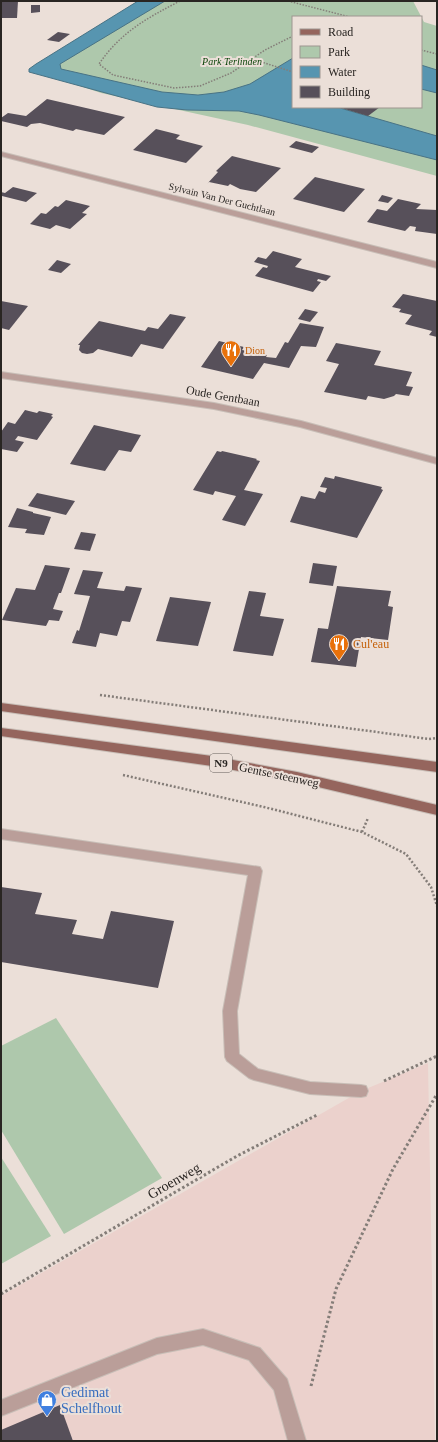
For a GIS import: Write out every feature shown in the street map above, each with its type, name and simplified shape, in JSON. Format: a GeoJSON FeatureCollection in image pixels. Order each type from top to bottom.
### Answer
{"type":"FeatureCollection","features":[{"type":"Feature","properties":{"kind":"main road","name":"N9"},"geometry":{"type":"LineString","coordinates":[[1,707],[437,767]]}},
{"type":"Feature","properties":{"kind":"main road","name":"Gentse steenweg"},"geometry":{"type":"LineString","coordinates":[[1,732],[212,761],[297,777],[437,810]]}},
{"type":"Feature","properties":{"kind":"street","name":"Sylvain Van Der Guchtlaan"},"geometry":{"type":"LineString","coordinates":[[1,154],[437,265]]}},
{"type":"Feature","properties":{"kind":"street","name":"Oude Gentbaan"},"geometry":{"type":"LineString","coordinates":[[1,375],[214,406],[315,427],[437,461]]}},
{"type":"Feature","properties":{"kind":"street"},"geometry":{"type":"LineString","coordinates":[[1,834],[255,871],[230,1011],[232,1057],[254,1074],[310,1088],[361,1091]]}},
{"type":"Feature","properties":{"kind":"street"},"geometry":{"type":"LineString","coordinates":[[1,1408],[157,1346],[203,1337],[254,1354],[280,1385],[297,1441]]}},
{"type":"Feature","properties":{"kind":"path"},"geometry":{"type":"LineString","coordinates":[[180,1],[142,21],[110,48],[99,64],[113,75],[174,88],[200,86],[230,73],[292,37]]}},
{"type":"Feature","properties":{"kind":"path"},"geometry":{"type":"LineString","coordinates":[[288,1],[346,16]]}},
{"type":"Feature","properties":{"kind":"path"},"geometry":{"type":"LineString","coordinates":[[422,50],[437,54]]}},
{"type":"Feature","properties":{"kind":"path"},"geometry":{"type":"LineString","coordinates":[[252,59],[292,72]]}},
{"type":"Feature","properties":{"kind":"path"},"geometry":{"type":"LineString","coordinates":[[94,695],[429,739],[437,738]]}},
{"type":"Feature","properties":{"kind":"path"},"geometry":{"type":"LineString","coordinates":[[116,773],[264,807],[362,832],[406,854],[431,886],[437,906]]}},
{"type":"Feature","properties":{"kind":"path"},"geometry":{"type":"LineString","coordinates":[[361,1091],[437,1056]]}},
{"type":"Feature","properties":{"kind":"path"},"geometry":{"type":"LineString","coordinates":[[309,1394],[336,1289],[393,1169],[437,1094]]}},
{"type":"Feature","properties":{"kind":"path","name":"Groenweg"},"geometry":{"type":"LineString","coordinates":[[1,1294],[238,1156],[320,1113]]}},
{"type":"Feature","properties":{"kind":"shaded area"},"geometry":{"type":"Polygon","coordinates":[[[428,1063],[435,1441],[1,1441],[1,1296],[361,1091],[428,1063]]]}},
{"type":"Feature","properties":{"kind":"green space","name":"Park Terlinden"},"geometry":{"type":"Polygon","coordinates":[[[138,1],[413,1],[421,16],[292,16],[292,108],[422,108],[422,18],[424,22],[437,26],[437,176],[248,125],[101,93],[29,69],[138,1]]]}},
{"type":"Feature","properties":{"kind":"green space"},"geometry":{"type":"Polygon","coordinates":[[[56,1018],[162,1178],[64,1234],[1,1130],[1,1046],[56,1018]]]}},
{"type":"Feature","properties":{"kind":"green space"},"geometry":{"type":"Polygon","coordinates":[[[1,1157],[51,1236],[1,1264],[1,1157]]]}},
{"type":"Feature","properties":{"kind":"water"},"geometry":{"type":"Polygon","coordinates":[[[138,1],[165,1],[60,64],[61,69],[162,92],[198,95],[224,92],[250,84],[292,59],[292,108],[340,108],[437,136],[437,160],[239,111],[187,110],[157,107],[29,72],[29,69],[138,1]]]}},
{"type":"Feature","properties":{"kind":"water"},"geometry":{"type":"Polygon","coordinates":[[[422,65],[437,70],[437,93],[422,89],[422,65]]]}},
{"type":"Feature","properties":{"kind":"building"},"geometry":{"type":"Polygon","coordinates":[[[1,1],[18,1],[17,18],[1,18],[1,1]]]}},
{"type":"Feature","properties":{"kind":"building"},"geometry":{"type":"Polygon","coordinates":[[[31,5],[40,5],[40,12],[31,13],[31,5]]]}},
{"type":"Feature","properties":{"kind":"building"},"geometry":{"type":"Polygon","coordinates":[[[58,32],[70,34],[59,42],[47,40],[58,32]]]}},
{"type":"Feature","properties":{"kind":"building"},"geometry":{"type":"Polygon","coordinates":[[[47,99],[125,117],[104,135],[76,129],[73,131],[40,123],[31,124],[27,127],[1,121],[1,118],[8,113],[26,116],[47,99]]]}},
{"type":"Feature","properties":{"kind":"building"},"geometry":{"type":"Polygon","coordinates":[[[341,108],[379,108],[368,116],[341,108]]]}},
{"type":"Feature","properties":{"kind":"building"},"geometry":{"type":"Polygon","coordinates":[[[156,129],[180,135],[176,139],[203,146],[186,163],[133,150],[156,129]]]}},
{"type":"Feature","properties":{"kind":"building"},"geometry":{"type":"Polygon","coordinates":[[[296,141],[319,147],[312,153],[289,147],[296,141]]]}},
{"type":"Feature","properties":{"kind":"building"},"geometry":{"type":"Polygon","coordinates":[[[232,156],[281,168],[256,192],[240,189],[230,184],[228,186],[209,182],[207,184],[218,172],[216,171],[232,156]]]}},
{"type":"Feature","properties":{"kind":"building"},"geometry":{"type":"Polygon","coordinates":[[[315,177],[365,189],[344,212],[293,199],[315,177]]]}},
{"type":"Feature","properties":{"kind":"building"},"geometry":{"type":"Polygon","coordinates":[[[13,187],[37,193],[26,202],[1,197],[1,192],[5,193],[13,187]]]}},
{"type":"Feature","properties":{"kind":"building"},"geometry":{"type":"Polygon","coordinates":[[[382,195],[393,198],[388,203],[378,201],[382,195]]]}},
{"type":"Feature","properties":{"kind":"building"},"geometry":{"type":"Polygon","coordinates":[[[398,199],[421,204],[416,209],[437,210],[437,234],[415,231],[416,227],[410,226],[405,231],[367,222],[377,209],[387,211],[398,199]]]}},
{"type":"Feature","properties":{"kind":"building"},"geometry":{"type":"Polygon","coordinates":[[[66,200],[90,206],[82,213],[87,214],[70,229],[56,225],[50,229],[30,224],[41,213],[46,214],[55,206],[58,207],[66,200]]]}},
{"type":"Feature","properties":{"kind":"building"},"geometry":{"type":"Polygon","coordinates":[[[273,251],[302,259],[295,267],[331,276],[326,281],[318,279],[317,281],[321,282],[313,292],[255,276],[263,267],[267,268],[268,266],[254,262],[258,257],[266,259],[273,251]]]}},
{"type":"Feature","properties":{"kind":"building"},"geometry":{"type":"Polygon","coordinates":[[[57,260],[71,264],[61,273],[48,270],[57,260]]]}},
{"type":"Feature","properties":{"kind":"building"},"geometry":{"type":"Polygon","coordinates":[[[403,294],[437,301],[437,337],[429,335],[432,331],[405,324],[412,315],[399,312],[401,309],[392,307],[403,294]]]}},
{"type":"Feature","properties":{"kind":"building"},"geometry":{"type":"Polygon","coordinates":[[[1,301],[28,306],[9,330],[1,328],[1,301]]]}},
{"type":"Feature","properties":{"kind":"building"},"geometry":{"type":"Polygon","coordinates":[[[305,309],[318,312],[310,322],[298,319],[305,309]]]}},
{"type":"Feature","properties":{"kind":"building"},"geometry":{"type":"Polygon","coordinates":[[[170,314],[186,317],[163,349],[141,344],[132,357],[98,349],[93,353],[87,354],[82,353],[79,350],[80,345],[78,345],[99,321],[145,331],[148,327],[158,329],[170,314]]]}},
{"type":"Feature","properties":{"kind":"building"},"geometry":{"type":"Polygon","coordinates":[[[300,323],[324,327],[316,347],[301,346],[289,368],[264,363],[253,379],[201,367],[219,341],[244,347],[242,350],[267,355],[266,357],[276,358],[285,342],[288,343],[300,323]]]}},
{"type":"Feature","properties":{"kind":"building"},"geometry":{"type":"Polygon","coordinates":[[[336,343],[381,351],[374,365],[412,372],[406,386],[413,387],[409,396],[396,394],[384,399],[368,396],[366,400],[324,392],[339,364],[326,361],[336,343]]]}},
{"type":"Feature","properties":{"kind":"building"},"geometry":{"type":"Polygon","coordinates":[[[25,410],[37,413],[39,411],[53,414],[51,416],[53,417],[37,440],[18,436],[15,440],[24,442],[17,452],[1,449],[1,432],[8,422],[15,424],[25,410]]]}},
{"type":"Feature","properties":{"kind":"building"},"geometry":{"type":"Polygon","coordinates":[[[94,425],[141,435],[131,452],[119,450],[105,471],[70,464],[94,425]]]}},
{"type":"Feature","properties":{"kind":"building"},"geometry":{"type":"Polygon","coordinates":[[[217,451],[257,459],[256,460],[260,461],[244,490],[263,494],[245,526],[222,520],[236,496],[215,491],[213,495],[193,490],[217,451]]]}},
{"type":"Feature","properties":{"kind":"building"},"geometry":{"type":"Polygon","coordinates":[[[335,476],[382,487],[381,489],[383,490],[357,538],[290,522],[301,496],[315,499],[319,491],[325,493],[327,488],[320,487],[325,477],[334,479],[335,476]]]}},
{"type":"Feature","properties":{"kind":"building"},"geometry":{"type":"Polygon","coordinates":[[[37,493],[75,501],[66,515],[28,506],[37,493]]]}},
{"type":"Feature","properties":{"kind":"building"},"geometry":{"type":"Polygon","coordinates":[[[17,508],[51,517],[44,535],[25,533],[27,529],[8,527],[17,508]]]}},
{"type":"Feature","properties":{"kind":"building"},"geometry":{"type":"Polygon","coordinates":[[[81,532],[96,534],[90,551],[74,549],[81,532]]]}},
{"type":"Feature","properties":{"kind":"building"},"geometry":{"type":"Polygon","coordinates":[[[313,563],[337,566],[333,586],[309,583],[313,563]]]}},
{"type":"Feature","properties":{"kind":"building"},"geometry":{"type":"Polygon","coordinates":[[[45,565],[70,568],[61,593],[59,593],[53,609],[63,611],[59,621],[49,620],[46,626],[2,620],[16,588],[35,590],[45,565]]]}},
{"type":"Feature","properties":{"kind":"building"},"geometry":{"type":"Polygon","coordinates":[[[83,570],[103,572],[97,588],[124,591],[126,586],[142,588],[130,622],[122,621],[117,636],[100,633],[96,647],[72,643],[77,630],[79,631],[90,596],[74,594],[83,570]]]}},
{"type":"Feature","properties":{"kind":"building"},"geometry":{"type":"Polygon","coordinates":[[[337,586],[391,591],[388,606],[393,607],[388,640],[361,637],[356,667],[311,662],[318,628],[328,629],[337,586]]]}},
{"type":"Feature","properties":{"kind":"building"},"geometry":{"type":"Polygon","coordinates":[[[249,591],[266,593],[260,616],[284,619],[273,656],[233,651],[249,591]]]}},
{"type":"Feature","properties":{"kind":"building"},"geometry":{"type":"Polygon","coordinates":[[[170,597],[211,602],[198,646],[156,641],[170,597]]]}},
{"type":"Feature","properties":{"kind":"building"},"geometry":{"type":"Polygon","coordinates":[[[1,887],[42,893],[35,914],[77,920],[72,934],[103,939],[111,911],[174,921],[158,988],[1,962],[1,887]]]}},
{"type":"Feature","properties":{"kind":"building","name":"Gedimat Schelfhout"},"geometry":{"type":"Polygon","coordinates":[[[60,1405],[73,1441],[1,1441],[1,1430],[60,1405]]]}},
{"type":"Feature","properties":{"kind":"place","name":"Dion"},"geometry":{"type":"Point","coordinates":[231,367]}},
{"type":"Feature","properties":{"kind":"place","name":"Cul'eau"},"geometry":{"type":"Point","coordinates":[339,661]}},
{"type":"Feature","properties":{"kind":"place","name":"Gedimat Schelfhout"},"geometry":{"type":"Point","coordinates":[47,1417]}}]}
